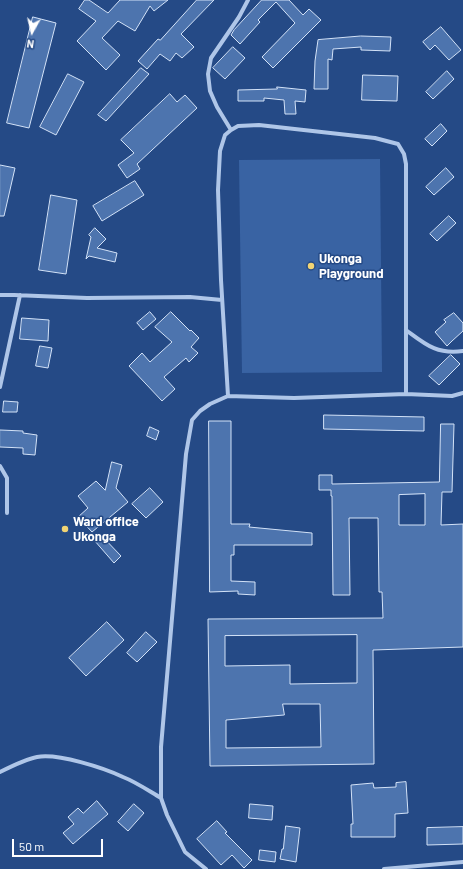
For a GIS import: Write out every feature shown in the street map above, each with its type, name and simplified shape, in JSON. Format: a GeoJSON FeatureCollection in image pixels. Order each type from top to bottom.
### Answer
{"type":"FeatureCollection","features":[{"type":"Feature","properties":{"kind":"street"},"geometry":{"type":"LineString","coordinates":[[231,130],[217,107],[210,91],[208,74],[211,58],[239,17],[248,0]]}},
{"type":"Feature","properties":{"kind":"street"},"geometry":{"type":"LineString","coordinates":[[228,396],[222,300],[218,190],[220,152],[225,135],[231,130],[238,126],[259,125],[375,138],[398,144],[404,154],[406,164],[406,394]]}},
{"type":"Feature","properties":{"kind":"street"},"geometry":{"type":"LineString","coordinates":[[0,295],[87,298],[190,297],[222,300]]}},
{"type":"Feature","properties":{"kind":"street"},"geometry":{"type":"LineString","coordinates":[[0,387],[20,295]]}},
{"type":"Feature","properties":{"kind":"street"},"geometry":{"type":"LineString","coordinates":[[406,330],[428,346],[443,352],[463,351]]}},
{"type":"Feature","properties":{"kind":"street"},"geometry":{"type":"LineString","coordinates":[[206,869],[186,852],[167,815],[161,798],[160,785],[161,747],[186,454],[192,420],[210,404],[228,396],[294,398],[406,394],[452,396],[463,393]]}},
{"type":"Feature","properties":{"kind":"street"},"geometry":{"type":"LineString","coordinates":[[0,466],[7,478],[7,513]]}},
{"type":"Feature","properties":{"kind":"street"},"geometry":{"type":"LineString","coordinates":[[0,772],[36,757],[58,757],[87,764],[124,777],[161,798]]}},
{"type":"Feature","properties":{"kind":"street"},"geometry":{"type":"LineString","coordinates":[[384,869],[463,862]]}},
{"type":"Feature","properties":{"kind":"shaded area","name":"Ukonga Playground"},"geometry":{"type":"Polygon","coordinates":[[[380,159],[382,372],[242,373],[239,160],[380,159]]]}},
{"type":"Feature","properties":{"kind":"building"},"geometry":{"type":"Polygon","coordinates":[[[85,0],[89,0],[108,13],[120,0],[168,0],[154,11],[150,6],[135,31],[118,21],[102,38],[120,55],[106,70],[77,41],[96,21],[79,9],[85,0]]]}},
{"type":"Feature","properties":{"kind":"building"},"geometry":{"type":"Polygon","coordinates":[[[197,0],[214,0],[181,34],[194,47],[182,58],[176,53],[170,61],[160,54],[147,69],[138,61],[158,39],[160,40],[197,0]]]}},
{"type":"Feature","properties":{"kind":"building"},"geometry":{"type":"Polygon","coordinates":[[[262,0],[289,0],[303,15],[309,9],[321,20],[273,68],[262,57],[295,23],[276,2],[258,20],[260,22],[240,44],[231,35],[262,0]]]}},
{"type":"Feature","properties":{"kind":"building"},"geometry":{"type":"Polygon","coordinates":[[[33,17],[56,23],[29,128],[7,123],[33,17]]]}},
{"type":"Feature","properties":{"kind":"building"},"geometry":{"type":"Polygon","coordinates":[[[441,27],[461,50],[449,60],[435,45],[430,50],[423,42],[441,27]]]}},
{"type":"Feature","properties":{"kind":"building"},"geometry":{"type":"Polygon","coordinates":[[[361,36],[391,37],[390,51],[361,50],[361,47],[333,49],[332,60],[328,59],[328,89],[314,89],[315,61],[318,40],[361,36]]]}},
{"type":"Feature","properties":{"kind":"building"},"geometry":{"type":"Polygon","coordinates":[[[233,47],[245,58],[225,79],[213,68],[233,47]]]}},
{"type":"Feature","properties":{"kind":"building"},"geometry":{"type":"Polygon","coordinates":[[[141,68],[149,74],[106,121],[98,115],[141,68]]]}},
{"type":"Feature","properties":{"kind":"building"},"geometry":{"type":"Polygon","coordinates":[[[447,71],[454,79],[433,99],[426,92],[447,71]]]}},
{"type":"Feature","properties":{"kind":"building"},"geometry":{"type":"Polygon","coordinates":[[[68,74],[84,82],[56,135],[40,127],[68,74]]]}},
{"type":"Feature","properties":{"kind":"building"},"geometry":{"type":"Polygon","coordinates":[[[363,75],[398,76],[397,101],[362,100],[363,75]]]}},
{"type":"Feature","properties":{"kind":"building"},"geometry":{"type":"Polygon","coordinates":[[[277,87],[306,90],[305,102],[295,101],[296,114],[285,114],[284,100],[264,98],[264,101],[238,101],[238,90],[277,89],[277,87]]]}},
{"type":"Feature","properties":{"kind":"building"},"geometry":{"type":"Polygon","coordinates":[[[170,94],[177,102],[185,95],[197,108],[137,164],[140,169],[127,178],[118,165],[134,153],[121,140],[170,94]]]}},
{"type":"Feature","properties":{"kind":"building"},"geometry":{"type":"Polygon","coordinates":[[[441,124],[447,131],[432,146],[425,139],[441,124]]]}},
{"type":"Feature","properties":{"kind":"building"},"geometry":{"type":"Polygon","coordinates":[[[0,165],[15,168],[4,216],[0,216],[0,165]]]}},
{"type":"Feature","properties":{"kind":"building"},"geometry":{"type":"Polygon","coordinates":[[[446,168],[454,177],[434,195],[426,187],[446,168]]]}},
{"type":"Feature","properties":{"kind":"building"},"geometry":{"type":"Polygon","coordinates":[[[135,181],[144,195],[102,221],[93,206],[135,181]]]}},
{"type":"Feature","properties":{"kind":"building"},"geometry":{"type":"Polygon","coordinates":[[[51,195],[77,200],[66,274],[39,270],[51,195]]]}},
{"type":"Feature","properties":{"kind":"building"},"geometry":{"type":"Polygon","coordinates":[[[449,216],[456,223],[437,241],[430,234],[449,216]]]}},
{"type":"Feature","properties":{"kind":"building"},"geometry":{"type":"Polygon","coordinates":[[[95,228],[106,239],[97,248],[117,253],[115,262],[89,256],[86,259],[91,237],[89,235],[95,228]]]}},
{"type":"Feature","properties":{"kind":"building"},"geometry":{"type":"Polygon","coordinates":[[[150,312],[156,319],[143,330],[137,323],[150,312]]]}},
{"type":"Feature","properties":{"kind":"building"},"geometry":{"type":"Polygon","coordinates":[[[171,312],[199,338],[191,347],[198,353],[189,362],[186,358],[164,377],[175,389],[162,401],[129,366],[142,353],[150,362],[172,342],[155,327],[171,312]]]}},
{"type":"Feature","properties":{"kind":"building"},"geometry":{"type":"Polygon","coordinates":[[[454,313],[463,323],[463,331],[447,346],[435,332],[446,322],[444,320],[454,313]]]}},
{"type":"Feature","properties":{"kind":"building"},"geometry":{"type":"Polygon","coordinates":[[[22,318],[49,320],[48,341],[20,339],[22,318]]]}},
{"type":"Feature","properties":{"kind":"building"},"geometry":{"type":"Polygon","coordinates":[[[40,346],[52,348],[48,368],[36,366],[40,346]]]}},
{"type":"Feature","properties":{"kind":"building"},"geometry":{"type":"Polygon","coordinates":[[[451,355],[460,364],[439,385],[429,376],[451,355]]]}},
{"type":"Feature","properties":{"kind":"building"},"geometry":{"type":"Polygon","coordinates":[[[4,401],[18,402],[17,412],[3,412],[4,401]]]}},
{"type":"Feature","properties":{"kind":"building"},"geometry":{"type":"Polygon","coordinates":[[[324,415],[424,417],[424,431],[324,429],[324,415]]]}},
{"type":"Feature","properties":{"kind":"building"},"geometry":{"type":"Polygon","coordinates":[[[209,421],[231,421],[231,524],[250,524],[249,527],[312,533],[312,545],[234,545],[234,555],[231,555],[231,581],[255,582],[255,595],[238,594],[238,591],[210,592],[209,421]]]}},
{"type":"Feature","properties":{"kind":"building"},"geometry":{"type":"Polygon","coordinates":[[[441,424],[454,424],[452,492],[442,492],[441,525],[463,524],[463,647],[373,650],[374,764],[210,766],[208,619],[383,618],[382,592],[379,592],[378,518],[349,518],[350,595],[333,595],[332,496],[331,490],[319,490],[319,475],[332,475],[332,484],[439,482],[441,424]],[[425,494],[399,495],[399,525],[425,525],[425,494]],[[357,635],[225,636],[225,666],[290,665],[290,684],[357,683],[357,635]],[[283,704],[284,715],[226,720],[226,748],[321,747],[320,704],[283,704]]]}},
{"type":"Feature","properties":{"kind":"building"},"geometry":{"type":"Polygon","coordinates":[[[150,427],[159,431],[156,440],[147,436],[150,427]]]}},
{"type":"Feature","properties":{"kind":"building"},"geometry":{"type":"Polygon","coordinates":[[[0,430],[23,431],[23,433],[37,435],[35,455],[23,454],[23,448],[0,447],[0,430]]]}},
{"type":"Feature","properties":{"kind":"building"},"geometry":{"type":"Polygon","coordinates":[[[112,462],[122,465],[116,488],[128,502],[92,532],[78,517],[88,508],[78,496],[96,481],[105,490],[112,462]]]}},
{"type":"Feature","properties":{"kind":"building"},"geometry":{"type":"Polygon","coordinates":[[[150,488],[163,502],[146,518],[132,504],[150,488]]]}},
{"type":"Feature","properties":{"kind":"building"},"geometry":{"type":"Polygon","coordinates":[[[100,534],[121,556],[114,563],[94,540],[100,534]]]}},
{"type":"Feature","properties":{"kind":"building"},"geometry":{"type":"Polygon","coordinates":[[[107,622],[124,640],[86,676],[69,658],[107,622]]]}},
{"type":"Feature","properties":{"kind":"building"},"geometry":{"type":"Polygon","coordinates":[[[146,632],[157,642],[137,662],[127,653],[146,632]]]}},
{"type":"Feature","properties":{"kind":"building"},"geometry":{"type":"Polygon","coordinates":[[[406,782],[408,813],[395,814],[395,837],[351,837],[351,824],[353,824],[351,785],[373,783],[374,788],[396,787],[396,783],[406,782]]]}},
{"type":"Feature","properties":{"kind":"building"},"geometry":{"type":"Polygon","coordinates":[[[97,801],[108,814],[73,844],[63,833],[74,824],[68,817],[78,808],[83,813],[97,801]]]}},
{"type":"Feature","properties":{"kind":"building"},"geometry":{"type":"Polygon","coordinates":[[[134,804],[144,813],[128,831],[118,822],[134,804]]]}},
{"type":"Feature","properties":{"kind":"building"},"geometry":{"type":"Polygon","coordinates":[[[250,804],[273,806],[272,820],[249,818],[250,804]]]}},
{"type":"Feature","properties":{"kind":"building"},"geometry":{"type":"Polygon","coordinates":[[[217,821],[227,832],[225,833],[252,860],[244,868],[232,855],[221,865],[197,839],[217,821]]]}},
{"type":"Feature","properties":{"kind":"building"},"geometry":{"type":"Polygon","coordinates":[[[286,826],[300,828],[296,862],[280,859],[286,826]]]}},
{"type":"Feature","properties":{"kind":"building"},"geometry":{"type":"Polygon","coordinates":[[[463,827],[463,844],[427,845],[427,828],[463,827]]]}},
{"type":"Feature","properties":{"kind":"building"},"geometry":{"type":"Polygon","coordinates":[[[260,850],[276,852],[275,862],[259,860],[260,850]]]}},
{"type":"Feature","properties":{"kind":"place","name":"Ukonga Playground"},"geometry":{"type":"Point","coordinates":[311,266]}},
{"type":"Feature","properties":{"kind":"place","name":"Ward office Ukonga"},"geometry":{"type":"Point","coordinates":[65,529]}}]}
